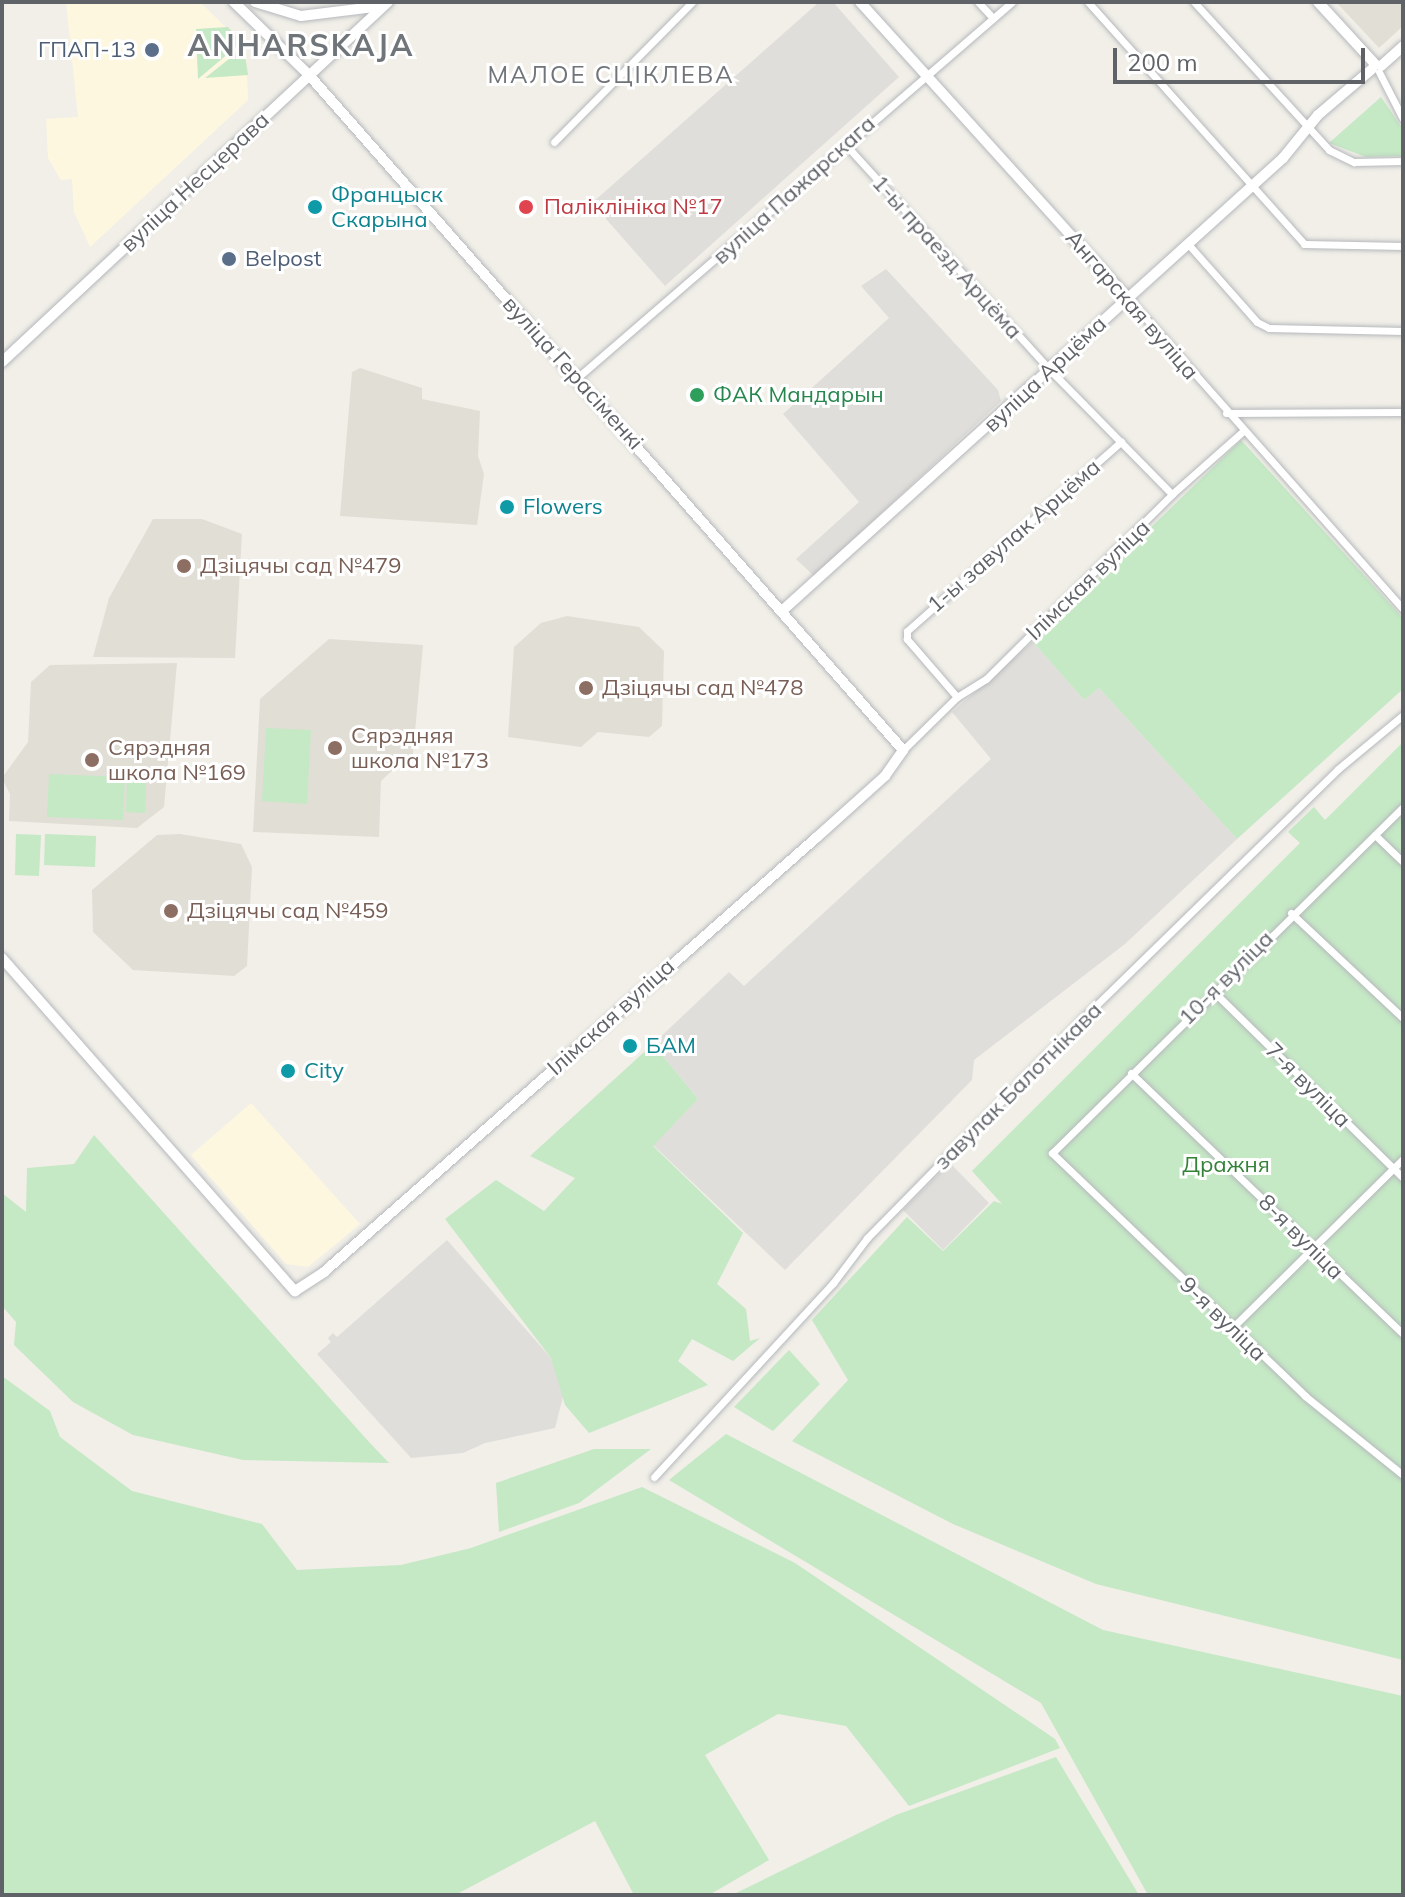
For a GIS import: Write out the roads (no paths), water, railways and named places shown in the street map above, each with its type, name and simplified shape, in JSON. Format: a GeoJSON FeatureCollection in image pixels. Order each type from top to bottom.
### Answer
{"type":"FeatureCollection","features":[{"type":"Feature","properties":{"kind":"street","name":"вуліца Герасіменкі"},"geometry":{"type":"LineString","coordinates":[[234,2],[309,75],[783,610],[903,750]]}},
{"type":"Feature","properties":{"kind":"street"},"geometry":{"type":"LineString","coordinates":[[255,2],[301,16],[386,4]]}},
{"type":"Feature","properties":{"kind":"street"},"geometry":{"type":"LineString","coordinates":[[554,142],[692,2]]}},
{"type":"Feature","properties":{"kind":"street","name":"Ангарская вуліца"},"geometry":{"type":"LineString","coordinates":[[860,2],[1402,608]]}},
{"type":"Feature","properties":{"kind":"street"},"geometry":{"type":"LineString","coordinates":[[978,2],[993,18]]}},
{"type":"Feature","properties":{"kind":"street","name":"вуліца Пажарскага"},"geometry":{"type":"LineString","coordinates":[[577,378],[1012,2]]}},
{"type":"Feature","properties":{"kind":"street"},"geometry":{"type":"LineString","coordinates":[[1088,2],[1304,244],[1403,246]]}},
{"type":"Feature","properties":{"kind":"street"},"geometry":{"type":"LineString","coordinates":[[1194,2],[1307,129],[1346,159],[1403,161]]}},
{"type":"Feature","properties":{"kind":"street"},"geometry":{"type":"LineString","coordinates":[[1318,2],[1376,68],[1403,119]]}},
{"type":"Feature","properties":{"kind":"street","name":"вуліца Несцерава"},"geometry":{"type":"LineString","coordinates":[[2,362],[386,4]]}},
{"type":"Feature","properties":{"kind":"street","name":"вуліца Арцёма"},"geometry":{"type":"LineString","coordinates":[[783,610],[1188,244],[1307,129],[1403,46]]}},
{"type":"Feature","properties":{"kind":"street","name":"1-ы праезд Арцёма"},"geometry":{"type":"LineString","coordinates":[[845,144],[1050,370]]}},
{"type":"Feature","properties":{"kind":"street"},"geometry":{"type":"LineString","coordinates":[[1188,244],[1257,322],[1269,328],[1403,331]]}},
{"type":"Feature","properties":{"kind":"street","name":"1-ы завулак Арцёма"},"geometry":{"type":"LineString","coordinates":[[1050,370],[1172,494]]}},
{"type":"Feature","properties":{"kind":"street"},"geometry":{"type":"LineString","coordinates":[[1226,413],[1403,412]]}},
{"type":"Feature","properties":{"kind":"street","name":"Ілімская вуліца"},"geometry":{"type":"LineString","coordinates":[[2,958],[295,1291],[324,1272],[885,776],[903,750],[957,697],[986,679],[1172,494],[1242,432]]}},
{"type":"Feature","properties":{"kind":"street","name":"1-ы завулак Арцёма"},"geometry":{"type":"LineString","coordinates":[[957,697],[907,639],[907,631],[1121,442]]}},
{"type":"Feature","properties":{"kind":"street","name":"завулак Балотнікава"},"geometry":{"type":"LineString","coordinates":[[654,1477],[833,1283],[867,1238],[1081,1020],[1338,769],[1403,715]]}},
{"type":"Feature","properties":{"kind":"street","name":"10-я вуліца"},"geometry":{"type":"LineString","coordinates":[[1052,1153],[1291,913],[1403,807]]}},
{"type":"Feature","properties":{"kind":"street"},"geometry":{"type":"LineString","coordinates":[[1375,835],[1403,862]]}},
{"type":"Feature","properties":{"kind":"street"},"geometry":{"type":"LineString","coordinates":[[1291,913],[1403,1018]]}},
{"type":"Feature","properties":{"kind":"street","name":"7-я вуліца"},"geometry":{"type":"LineString","coordinates":[[1213,991],[1403,1178]]}},
{"type":"Feature","properties":{"kind":"street","name":"8-я вуліца"},"geometry":{"type":"LineString","coordinates":[[1131,1073],[1403,1334]]}},
{"type":"Feature","properties":{"kind":"street","name":"9-я вуліца"},"geometry":{"type":"LineString","coordinates":[[1052,1153],[1305,1396],[1403,1475]]}},
{"type":"Feature","properties":{"kind":"street"},"geometry":{"type":"LineString","coordinates":[[1232,1328],[1403,1159]]}},
{"type":"Feature","properties":{"kind":"place","name":"ГПАП-13"},"geometry":{"type":"Point","coordinates":[152,50]}},
{"type":"Feature","properties":{"kind":"place","name":"Францыск Скарына"},"geometry":{"type":"Point","coordinates":[315,207]}},
{"type":"Feature","properties":{"kind":"place","name":"Паліклініка №17"},"geometry":{"type":"Point","coordinates":[526,207]}},
{"type":"Feature","properties":{"kind":"place","name":"Belpost"},"geometry":{"type":"Point","coordinates":[229,259]}},
{"type":"Feature","properties":{"kind":"place","name":"ФАК Мандарын"},"geometry":{"type":"Point","coordinates":[697,395]}},
{"type":"Feature","properties":{"kind":"place","name":"Flowers"},"geometry":{"type":"Point","coordinates":[507,507]}},
{"type":"Feature","properties":{"kind":"place","name":"Дзіцячы сад №479"},"geometry":{"type":"Point","coordinates":[184,566]}},
{"type":"Feature","properties":{"kind":"place","name":"Дзіцячы сад №478"},"geometry":{"type":"Point","coordinates":[586,688]}},
{"type":"Feature","properties":{"kind":"place","name":"Сярэдняя школа №173"},"geometry":{"type":"Point","coordinates":[335,748]}},
{"type":"Feature","properties":{"kind":"place","name":"Сярэдняя школа №169"},"geometry":{"type":"Point","coordinates":[92,760]}},
{"type":"Feature","properties":{"kind":"place","name":"Дзіцячы сад №459"},"geometry":{"type":"Point","coordinates":[171,911]}},
{"type":"Feature","properties":{"kind":"place","name":"БАМ"},"geometry":{"type":"Point","coordinates":[630,1046]}},
{"type":"Feature","properties":{"kind":"place","name":"City"},"geometry":{"type":"Point","coordinates":[288,1071]}},
{"type":"Feature","properties":{"kind":"district","name":"ANHARSKAJA"},"geometry":{"type":"Point","coordinates":[301,45]}},
{"type":"Feature","properties":{"kind":"district","name":"МАЛОЕ СЦІКЛЕВА"},"geometry":{"type":"Point","coordinates":[611,75]}},
{"type":"Feature","properties":{"kind":"park label","name":"Дражня"},"geometry":{"type":"Point","coordinates":[1226,1165]}}]}
